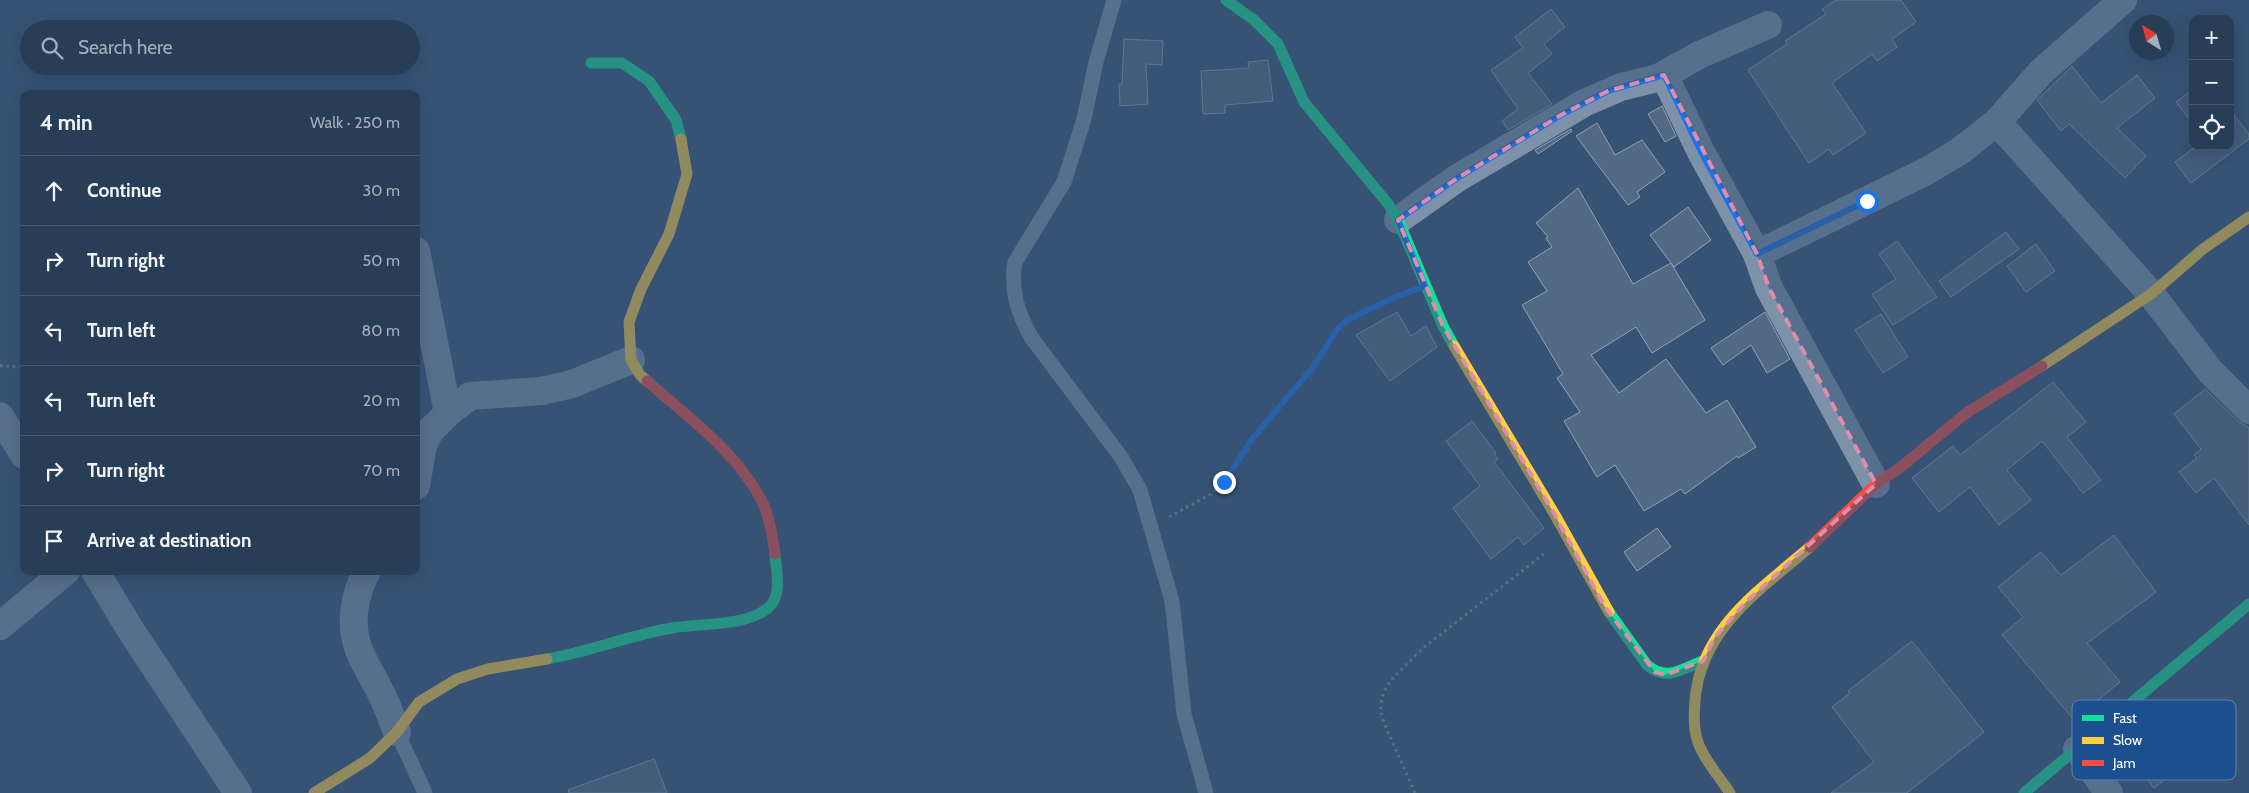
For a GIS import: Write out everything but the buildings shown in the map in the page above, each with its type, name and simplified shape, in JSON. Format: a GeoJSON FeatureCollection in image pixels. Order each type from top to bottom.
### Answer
{"type":"FeatureCollection","features":[{"type":"Feature","properties":{"kind":"street"},"geometry":{"type":"LineString","coordinates":[[1226,0],[1254,20],[1278,44],[1304,102],[1389,205],[1398,220],[1443,326],[1463,363],[1568,536],[1605,607],[1647,665],[1655,672],[1665,675],[1703,661]]}},
{"type":"Feature","properties":{"kind":"street"},"geometry":{"type":"LineString","coordinates":[[1757,254],[1925,172],[1979,138],[2041,72],[2123,0]]}},
{"type":"Feature","properties":{"kind":"street"},"geometry":{"type":"LineString","coordinates":[[1398,220],[1456,179],[1561,115],[1608,91],[1664,75],[1700,55],[1768,25]]}},
{"type":"Feature","properties":{"kind":"street"},"geometry":{"type":"LineString","coordinates":[[314,793],[370,758],[397,732],[414,707],[426,696],[471,673],[573,655],[670,628],[743,620],[766,610],[778,590],[776,560],[768,523],[758,494],[738,466],[703,430],[640,375],[631,360],[629,322],[641,289],[669,234],[687,174],[685,156],[676,120],[649,81],[622,63],[591,63]]}},
{"type":"Feature","properties":{"kind":"street"},"geometry":{"type":"LineString","coordinates":[[1664,75],[1701,152],[1757,254],[1773,296],[1876,484]]}},
{"type":"Feature","properties":{"kind":"street"},"geometry":{"type":"LineString","coordinates":[[1996,122],[2151,294],[2210,371],[2249,410]]}},
{"type":"Feature","properties":{"kind":"street"},"geometry":{"type":"LineString","coordinates":[[1730,793],[1707,759],[1699,744],[1693,724],[1696,687],[1703,661],[1715,637],[1745,603],[1834,526],[1876,484],[1901,467],[1965,414],[2061,354],[2151,294],[2203,249],[2249,218]]}},
{"type":"Feature","properties":{"kind":"street"},"geometry":{"type":"LineString","coordinates":[[420,271],[448,413]]}},
{"type":"Feature","properties":{"kind":"street"},"geometry":{"type":"LineString","coordinates":[[420,463],[423,445],[430,432],[448,413],[470,396],[542,391],[564,386],[631,360]]}},
{"type":"Feature","properties":{"kind":"street"},"geometry":{"type":"LineString","coordinates":[[0,416],[20,448]]}},
{"type":"Feature","properties":{"kind":"street"},"geometry":{"type":"LineString","coordinates":[[0,626],[61,575]]}},
{"type":"Feature","properties":{"kind":"street"},"geometry":{"type":"LineString","coordinates":[[97,575],[130,629],[238,793]]}},
{"type":"Feature","properties":{"kind":"street"},"geometry":{"type":"LineString","coordinates":[[365,575],[358,591],[355,606],[355,636],[359,649],[382,695],[397,732]]}},
{"type":"Feature","properties":{"kind":"street"},"geometry":{"type":"LineString","coordinates":[[2134,700],[2249,604]]}},
{"type":"Feature","properties":{"kind":"street"},"geometry":{"type":"LineString","coordinates":[[2024,793],[2072,752]]}},
{"type":"Feature","properties":{"kind":"street"},"geometry":{"type":"LineString","coordinates":[[2099,780],[2108,793]]}},
{"type":"Feature","properties":{"kind":"lane"},"geometry":{"type":"LineString","coordinates":[[1114,0],[1096,62],[1084,119],[1064,182],[1015,262],[1012,277],[1014,296],[1020,318],[1031,337],[1121,457],[1140,490],[1172,601],[1184,714],[1206,793]]}},
{"type":"Feature","properties":{"kind":"lane"},"geometry":{"type":"LineString","coordinates":[[397,732],[425,793]]}},
{"type":"Feature","properties":{"kind":"path"},"geometry":{"type":"LineString","coordinates":[[1149,523],[1178,513],[1210,494],[1224,482],[1253,438],[1314,366],[1338,328],[1347,320],[1395,297],[1425,286]]}},
{"type":"Feature","properties":{"kind":"path"},"geometry":{"type":"LineString","coordinates":[[0,366],[20,367]]}},
{"type":"Feature","properties":{"kind":"path"},"geometry":{"type":"LineString","coordinates":[[1415,793],[1393,746],[1380,710],[1383,694],[1390,681],[1423,648],[1472,608],[1568,536]]}},
{"type":"Feature","properties":{"kind":"highlighted area"},"geometry":{"type":"Polygon","coordinates":[[[1664,75],[1757,254],[1769,288],[1876,484],[1745,603],[1715,637],[1703,661],[1665,675],[1655,672],[1605,607],[1555,515],[1443,326],[1398,220],[1456,179],[1561,115],[1608,91],[1664,75]]]}},
{"type":"Feature","properties":{"kind":"traffic: fast"},"geometry":{"type":"LineString","coordinates":[[1226,0],[1254,20],[1278,44],[1304,102],[1389,205],[1398,220],[1443,326],[1454,346]]}},
{"type":"Feature","properties":{"kind":"traffic: fast"},"geometry":{"type":"LineString","coordinates":[[591,63],[622,63],[649,81],[676,120],[681,139]]}},
{"type":"Feature","properties":{"kind":"traffic: fast"},"geometry":{"type":"LineString","coordinates":[[547,659],[656,631],[683,626],[735,621],[758,614],[768,608],[776,597],[778,582],[775,554]]}},
{"type":"Feature","properties":{"kind":"traffic: fast"},"geometry":{"type":"LineString","coordinates":[[2135,700],[2249,604]]}},
{"type":"Feature","properties":{"kind":"traffic: fast"},"geometry":{"type":"LineString","coordinates":[[1609,612],[1647,665],[1654,670],[1661,673],[1674,672],[1703,661]]}},
{"type":"Feature","properties":{"kind":"traffic: fast"},"geometry":{"type":"LineString","coordinates":[[2024,793],[2072,753]]}},
{"type":"Feature","properties":{"kind":"traffic: slow"},"geometry":{"type":"LineString","coordinates":[[647,381],[640,375],[631,360],[629,322],[641,289],[669,234],[687,174],[681,139]]}},
{"type":"Feature","properties":{"kind":"traffic: slow"},"geometry":{"type":"LineString","coordinates":[[2042,366],[2151,294],[2203,249],[2249,217]]}},
{"type":"Feature","properties":{"kind":"traffic: slow"},"geometry":{"type":"LineString","coordinates":[[1454,346],[1555,515],[1609,612]]}},
{"type":"Feature","properties":{"kind":"traffic: slow"},"geometry":{"type":"LineString","coordinates":[[1730,793],[1705,758],[1697,739],[1694,712],[1700,675],[1708,652],[1721,631],[1736,613],[1753,595],[1810,547]]}},
{"type":"Feature","properties":{"kind":"traffic: slow"},"geometry":{"type":"LineString","coordinates":[[314,793],[370,758],[397,732],[419,702],[457,679],[488,669],[547,659]]}},
{"type":"Feature","properties":{"kind":"traffic: jam"},"geometry":{"type":"LineString","coordinates":[[1810,547],[1876,484],[1901,467],[1965,414],[2042,366]]}},
{"type":"Feature","properties":{"kind":"traffic: jam"},"geometry":{"type":"LineString","coordinates":[[647,381],[694,421],[738,465],[761,499],[766,511],[775,554]]}},
{"type":"Feature","properties":{"kind":"route"},"geometry":{"type":"LineString","coordinates":[[1224,482],[1253,438],[1314,366],[1338,328],[1347,320],[1395,297],[1425,286],[1398,220],[1456,179],[1561,115],[1608,91],[1664,75],[1701,152],[1740,219],[1757,254],[1867,201]]}}]}
